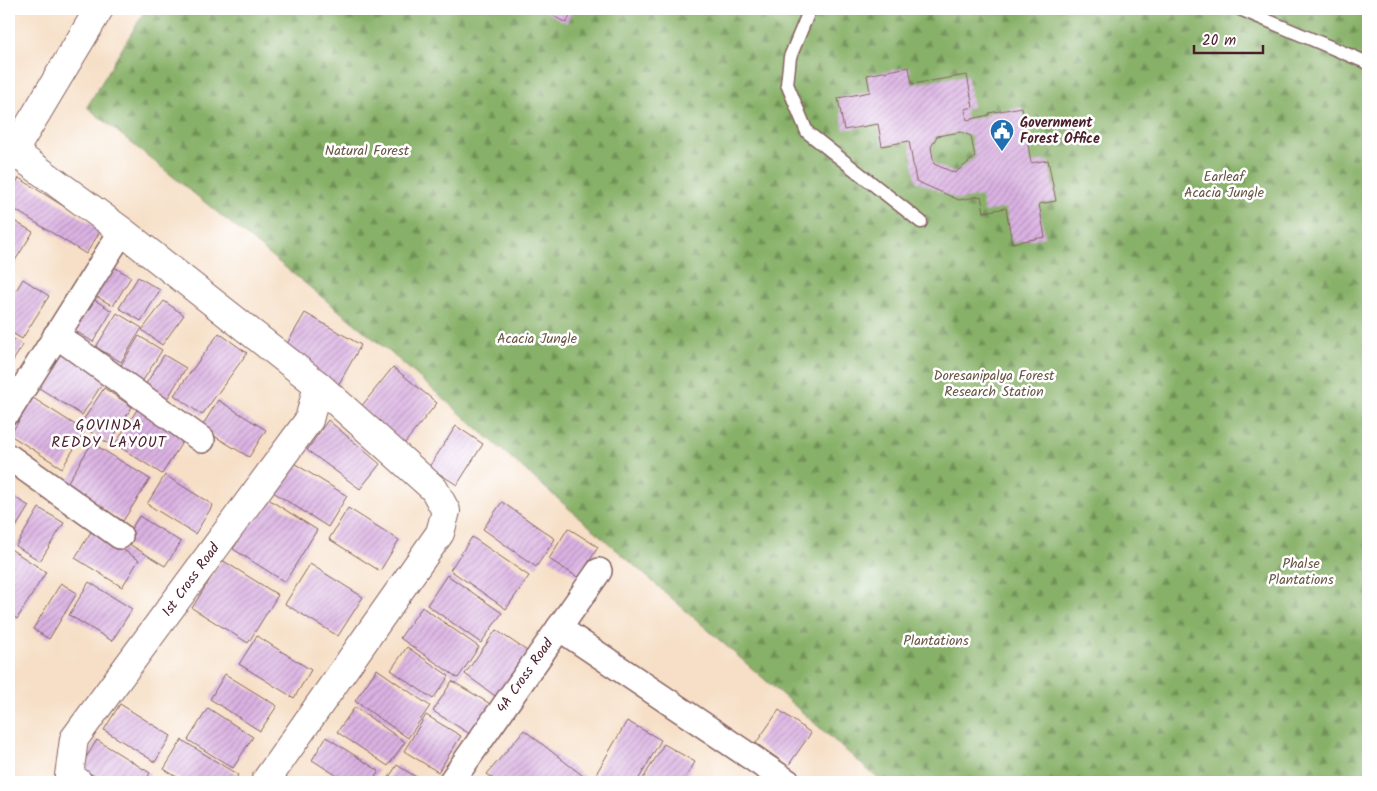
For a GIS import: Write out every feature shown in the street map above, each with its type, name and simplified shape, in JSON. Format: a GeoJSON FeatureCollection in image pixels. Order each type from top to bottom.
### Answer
{"type":"FeatureCollection","features":[{"type":"Feature","properties":{"kind":"street"},"geometry":{"type":"LineString","coordinates":[[99,9],[10,153],[122,231],[318,385],[434,489],[446,511],[440,534],[265,782]]}},
{"type":"Feature","properties":{"kind":"street"},"geometry":{"type":"LineString","coordinates":[[9,411],[122,231]]}},
{"type":"Feature","properties":{"kind":"street"},"geometry":{"type":"LineString","coordinates":[[56,335],[202,440]]}},
{"type":"Feature","properties":{"kind":"street","name":"1st Cross Road"},"geometry":{"type":"LineString","coordinates":[[73,779],[74,739],[309,420],[318,385]]}},
{"type":"Feature","properties":{"kind":"street"},"geometry":{"type":"LineString","coordinates":[[9,457],[120,536]]}},
{"type":"Feature","properties":{"kind":"street","name":"4A Cross Road"},"geometry":{"type":"LineString","coordinates":[[451,782],[599,571]]}},
{"type":"Feature","properties":{"kind":"street"},"geometry":{"type":"LineString","coordinates":[[559,628],[788,782]]}},
{"type":"Feature","properties":{"kind":"lane"},"geometry":{"type":"LineString","coordinates":[[810,9],[790,57],[787,84],[807,132],[921,222]]}},
{"type":"Feature","properties":{"kind":"lane"},"geometry":{"type":"LineString","coordinates":[[1240,9],[1368,63]]}},
{"type":"Feature","properties":{"kind":"green space","name":"Doresanipalya Forest Research Station"},"geometry":{"type":"Polygon","coordinates":[[[146,9],[1368,9],[1368,782],[882,782],[390,352],[87,107],[146,9]]]}},
{"type":"Feature","properties":{"kind":"building"},"geometry":{"type":"Polygon","coordinates":[[[541,9],[575,9],[566,23],[541,9]]]}},
{"type":"Feature","properties":{"kind":"building","name":"Government Forest Office"},"geometry":{"type":"Polygon","coordinates":[[[909,67],[912,84],[967,75],[973,107],[965,109],[967,120],[989,115],[989,113],[1022,107],[1031,163],[1048,160],[1056,201],[1039,204],[1045,237],[1012,243],[1006,208],[984,212],[981,196],[959,200],[916,181],[909,141],[882,146],[878,124],[844,130],[838,98],[870,92],[867,75],[909,67]],[[961,132],[937,136],[931,147],[934,164],[955,173],[975,157],[971,136],[961,132]]]}},
{"type":"Feature","properties":{"kind":"building"},"geometry":{"type":"Polygon","coordinates":[[[19,178],[101,230],[86,254],[9,206],[9,194],[19,178]]]}},
{"type":"Feature","properties":{"kind":"building"},"geometry":{"type":"Polygon","coordinates":[[[9,218],[33,232],[11,267],[9,266],[9,218]]]}},
{"type":"Feature","properties":{"kind":"building"},"geometry":{"type":"Polygon","coordinates":[[[107,263],[131,277],[113,306],[89,292],[107,263]]]}},
{"type":"Feature","properties":{"kind":"building"},"geometry":{"type":"Polygon","coordinates":[[[138,277],[160,290],[141,321],[119,308],[138,277]]]}},
{"type":"Feature","properties":{"kind":"building"},"geometry":{"type":"Polygon","coordinates":[[[23,279],[49,296],[22,339],[9,331],[9,302],[23,279]]]}},
{"type":"Feature","properties":{"kind":"building"},"geometry":{"type":"Polygon","coordinates":[[[90,297],[112,311],[93,342],[71,328],[90,297]]]}},
{"type":"Feature","properties":{"kind":"building"},"geometry":{"type":"Polygon","coordinates":[[[164,301],[184,315],[162,345],[142,330],[164,301]]]}},
{"type":"Feature","properties":{"kind":"building"},"geometry":{"type":"Polygon","coordinates":[[[117,313],[142,328],[121,362],[96,347],[117,313]]]}},
{"type":"Feature","properties":{"kind":"building"},"geometry":{"type":"Polygon","coordinates":[[[305,313],[361,345],[337,387],[281,354],[305,313]]]}},
{"type":"Feature","properties":{"kind":"building"},"geometry":{"type":"Polygon","coordinates":[[[219,333],[247,353],[202,415],[174,395],[219,333]]]}},
{"type":"Feature","properties":{"kind":"building"},"geometry":{"type":"Polygon","coordinates":[[[9,336],[23,345],[11,364],[9,362],[9,336]]]}},
{"type":"Feature","properties":{"kind":"building"},"geometry":{"type":"Polygon","coordinates":[[[139,336],[162,350],[139,387],[116,373],[139,336]]]}},
{"type":"Feature","properties":{"kind":"building"},"geometry":{"type":"Polygon","coordinates":[[[59,349],[106,378],[82,415],[36,386],[59,349]]]}},
{"type":"Feature","properties":{"kind":"building"},"geometry":{"type":"Polygon","coordinates":[[[164,355],[186,368],[164,404],[142,390],[164,355]]]}},
{"type":"Feature","properties":{"kind":"building"},"geometry":{"type":"Polygon","coordinates":[[[393,367],[437,403],[404,444],[360,408],[393,367]]]}},
{"type":"Feature","properties":{"kind":"building"},"geometry":{"type":"Polygon","coordinates":[[[104,388],[132,407],[109,444],[80,425],[104,388]]]}},
{"type":"Feature","properties":{"kind":"building"},"geometry":{"type":"Polygon","coordinates":[[[33,398],[85,431],[62,468],[10,435],[33,398]]]}},
{"type":"Feature","properties":{"kind":"building"},"geometry":{"type":"Polygon","coordinates":[[[218,400],[266,430],[249,457],[201,428],[218,400]]]}},
{"type":"Feature","properties":{"kind":"building"},"geometry":{"type":"Polygon","coordinates":[[[140,405],[186,436],[162,474],[115,444],[140,405]]]}},
{"type":"Feature","properties":{"kind":"building"},"geometry":{"type":"Polygon","coordinates":[[[328,420],[380,464],[360,489],[307,450],[328,420]]]}},
{"type":"Feature","properties":{"kind":"building"},"geometry":{"type":"Polygon","coordinates":[[[456,426],[483,444],[457,485],[429,467],[456,426]]]}},
{"type":"Feature","properties":{"kind":"building"},"geometry":{"type":"Polygon","coordinates":[[[92,443],[150,479],[123,521],[66,485],[92,443]]]}},
{"type":"Feature","properties":{"kind":"building"},"geometry":{"type":"Polygon","coordinates":[[[292,462],[347,496],[328,527],[273,492],[292,462]]]}},
{"type":"Feature","properties":{"kind":"building"},"geometry":{"type":"Polygon","coordinates":[[[165,475],[213,505],[195,534],[147,504],[165,475]]]}},
{"type":"Feature","properties":{"kind":"building"},"geometry":{"type":"Polygon","coordinates":[[[9,494],[29,506],[9,538],[9,494]]]}},
{"type":"Feature","properties":{"kind":"building"},"geometry":{"type":"Polygon","coordinates":[[[265,497],[317,530],[285,582],[233,549],[265,497]]]}},
{"type":"Feature","properties":{"kind":"building"},"geometry":{"type":"Polygon","coordinates":[[[502,502],[555,539],[536,567],[483,529],[502,502]]]}},
{"type":"Feature","properties":{"kind":"building"},"geometry":{"type":"Polygon","coordinates":[[[39,508],[64,523],[40,561],[16,546],[39,508]]]}},
{"type":"Feature","properties":{"kind":"building"},"geometry":{"type":"Polygon","coordinates":[[[348,508],[399,540],[380,571],[329,539],[348,508]]]}},
{"type":"Feature","properties":{"kind":"building"},"geometry":{"type":"Polygon","coordinates":[[[139,516],[181,542],[165,566],[124,541],[139,516]]]}},
{"type":"Feature","properties":{"kind":"building"},"geometry":{"type":"Polygon","coordinates":[[[568,528],[598,547],[579,578],[549,559],[568,528]]]}},
{"type":"Feature","properties":{"kind":"building"},"geometry":{"type":"Polygon","coordinates":[[[92,530],[139,560],[122,587],[75,558],[92,530]]]}},
{"type":"Feature","properties":{"kind":"building"},"geometry":{"type":"Polygon","coordinates":[[[472,537],[529,576],[506,609],[450,570],[472,537]]]}},
{"type":"Feature","properties":{"kind":"building"},"geometry":{"type":"Polygon","coordinates":[[[9,548],[46,572],[17,619],[9,614],[9,548]]]}},
{"type":"Feature","properties":{"kind":"building"},"geometry":{"type":"Polygon","coordinates":[[[222,560],[278,595],[248,643],[192,608],[222,560]]]}},
{"type":"Feature","properties":{"kind":"building"},"geometry":{"type":"Polygon","coordinates":[[[310,564],[363,597],[338,636],[285,604],[310,564]]]}},
{"type":"Feature","properties":{"kind":"building"},"geometry":{"type":"Polygon","coordinates":[[[447,575],[502,613],[481,643],[427,605],[447,575]]]}},
{"type":"Feature","properties":{"kind":"building"},"geometry":{"type":"Polygon","coordinates":[[[89,582],[132,609],[112,641],[69,615],[89,582]]]}},
{"type":"Feature","properties":{"kind":"building"},"geometry":{"type":"Polygon","coordinates":[[[61,583],[77,593],[49,639],[33,629],[61,583]]]}},
{"type":"Feature","properties":{"kind":"building"},"geometry":{"type":"Polygon","coordinates":[[[422,607],[479,647],[458,678],[400,638],[422,607]]]}},
{"type":"Feature","properties":{"kind":"building"},"geometry":{"type":"Polygon","coordinates":[[[496,630],[530,653],[498,698],[465,674],[496,630]]]}},
{"type":"Feature","properties":{"kind":"building"},"geometry":{"type":"Polygon","coordinates":[[[257,636],[311,670],[294,698],[239,664],[257,636]]]}},
{"type":"Feature","properties":{"kind":"building"},"geometry":{"type":"Polygon","coordinates":[[[407,647],[449,676],[433,699],[391,670],[407,647]]]}},
{"type":"Feature","properties":{"kind":"building"},"geometry":{"type":"Polygon","coordinates":[[[377,669],[430,706],[408,738],[355,701],[377,669]]]}},
{"type":"Feature","properties":{"kind":"building"},"geometry":{"type":"Polygon","coordinates":[[[225,674],[277,706],[260,731],[210,699],[225,674]]]}},
{"type":"Feature","properties":{"kind":"building"},"geometry":{"type":"Polygon","coordinates":[[[452,681],[492,705],[473,736],[433,711],[452,681]]]}},
{"type":"Feature","properties":{"kind":"building"},"geometry":{"type":"Polygon","coordinates":[[[120,704],[171,736],[155,762],[104,730],[120,704]]]}},
{"type":"Feature","properties":{"kind":"building"},"geometry":{"type":"Polygon","coordinates":[[[355,707],[405,742],[388,766],[337,732],[355,707]]]}},
{"type":"Feature","properties":{"kind":"building"},"geometry":{"type":"Polygon","coordinates":[[[208,708],[253,737],[233,768],[188,740],[208,708]]]}},
{"type":"Feature","properties":{"kind":"building"},"geometry":{"type":"Polygon","coordinates":[[[779,710],[811,733],[788,766],[756,743],[779,710]]]}},
{"type":"Feature","properties":{"kind":"building"},"geometry":{"type":"Polygon","coordinates":[[[426,715],[461,736],[438,772],[404,751],[426,715]]]}},
{"type":"Feature","properties":{"kind":"building"},"geometry":{"type":"Polygon","coordinates":[[[627,721],[661,740],[637,782],[610,782],[596,774],[627,721]]]}},
{"type":"Feature","properties":{"kind":"building"},"geometry":{"type":"Polygon","coordinates":[[[524,730],[587,779],[584,782],[497,782],[487,774],[524,730]]]}},
{"type":"Feature","properties":{"kind":"building"},"geometry":{"type":"Polygon","coordinates":[[[326,737],[379,771],[372,782],[347,782],[312,760],[326,737]]]}},
{"type":"Feature","properties":{"kind":"building"},"geometry":{"type":"Polygon","coordinates":[[[97,740],[150,773],[145,782],[104,782],[80,767],[97,740]]]}},
{"type":"Feature","properties":{"kind":"building"},"geometry":{"type":"Polygon","coordinates":[[[182,740],[238,775],[234,782],[185,782],[164,769],[182,740]]]}},
{"type":"Feature","properties":{"kind":"building"},"geometry":{"type":"Polygon","coordinates":[[[664,744],[695,762],[683,782],[641,782],[664,744]]]}},
{"type":"Feature","properties":{"kind":"building"},"geometry":{"type":"Polygon","coordinates":[[[397,765],[424,782],[386,782],[397,765]]]}},
{"type":"Feature","properties":{"kind":"building"},"geometry":{"type":"Polygon","coordinates":[[[157,777],[164,782],[154,782],[157,777]]]}},
{"type":"Feature","properties":{"kind":"place","name":"Government Forest Office"},"geometry":{"type":"Point","coordinates":[1002,152]}},
{"type":"Feature","properties":{"kind":"district","name":"GOVINDA REDDY LAYOUT"},"geometry":{"type":"Point","coordinates":[109,434]}},
{"type":"Feature","properties":{"kind":"park label","name":"Natural Forest"},"geometry":{"type":"Point","coordinates":[367,151]}},
{"type":"Feature","properties":{"kind":"park label","name":"Earleaf Acacia Jungle"},"geometry":{"type":"Point","coordinates":[1224,186]}},
{"type":"Feature","properties":{"kind":"park label","name":"Acacia Jungle"},"geometry":{"type":"Point","coordinates":[537,339]}},
{"type":"Feature","properties":{"kind":"park label","name":"Phalse Plantations"},"geometry":{"type":"Point","coordinates":[1301,572]}},
{"type":"Feature","properties":{"kind":"park label","name":"Plantations"},"geometry":{"type":"Point","coordinates":[936,641]}}]}
